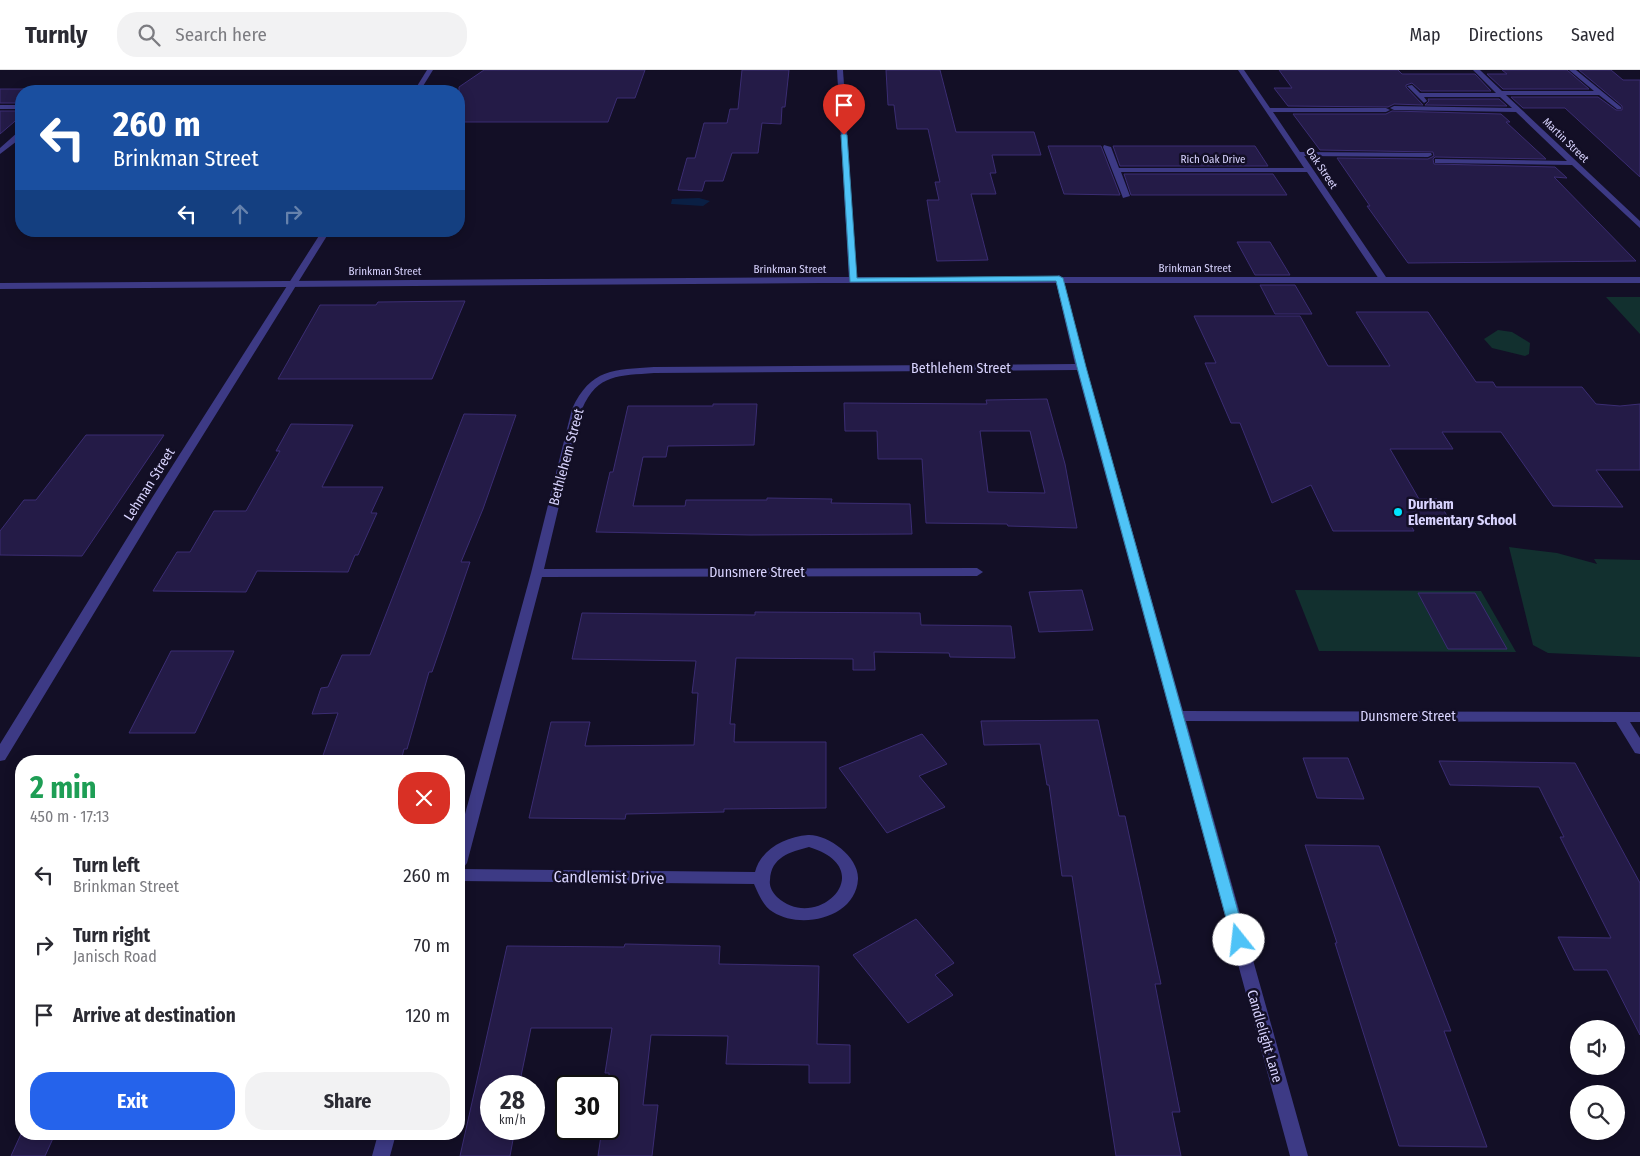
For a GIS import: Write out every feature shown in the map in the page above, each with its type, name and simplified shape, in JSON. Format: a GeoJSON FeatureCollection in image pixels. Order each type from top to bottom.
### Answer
{"type":"FeatureCollection","features":[{"type":"Feature","properties":{"kind":"street"},"geometry":{"type":"LineString","coordinates":[[421,85],[430,70]]}},
{"type":"Feature","properties":{"kind":"street"},"geometry":{"type":"LineString","coordinates":[[840,70],[853,280]]}},
{"type":"Feature","properties":{"kind":"street","name":"Oak Street"},"geometry":{"type":"LineString","coordinates":[[1241,70],[1384,280]]}},
{"type":"Feature","properties":{"kind":"street","name":"Martin Street"},"geometry":{"type":"LineString","coordinates":[[1476,70],[1640,226]]}},
{"type":"Feature","properties":{"kind":"street"},"geometry":{"type":"LineString","coordinates":[[1572,70],[1618,108]]}},
{"type":"Feature","properties":{"kind":"street"},"geometry":{"type":"LineString","coordinates":[[1410,86],[1428,105]]}},
{"type":"Feature","properties":{"kind":"street"},"geometry":{"type":"LineString","coordinates":[[1418,95],[1600,93]]}},
{"type":"Feature","properties":{"kind":"street"},"geometry":{"type":"LineString","coordinates":[[0,107],[15,107]]}},
{"type":"Feature","properties":{"kind":"street"},"geometry":{"type":"LineString","coordinates":[[1268,110],[1518,110]]}},
{"type":"Feature","properties":{"kind":"street"},"geometry":{"type":"LineString","coordinates":[[0,152],[15,139]]}},
{"type":"Feature","properties":{"kind":"street"},"geometry":{"type":"LineString","coordinates":[[1107,147],[1126,196]]}},
{"type":"Feature","properties":{"kind":"street"},"geometry":{"type":"LineString","coordinates":[[1299,154],[1428,155]]}},
{"type":"Feature","properties":{"kind":"street"},"geometry":{"type":"LineString","coordinates":[[1438,161],[1574,163]]}},
{"type":"Feature","properties":{"kind":"street","name":"Rich Oak Drive"},"geometry":{"type":"LineString","coordinates":[[1116,170],[1310,170]]}},
{"type":"Feature","properties":{"kind":"street","name":"Lehman Street"},"geometry":{"type":"LineString","coordinates":[[0,756],[156,501],[322,237]]}},
{"type":"Feature","properties":{"kind":"street","name":"Brinkman Street"},"geometry":{"type":"LineString","coordinates":[[0,286],[294,282],[1059,278],[1640,280]]}},
{"type":"Feature","properties":{"kind":"street","name":"Candlelight Lane"},"geometry":{"type":"LineString","coordinates":[[1059,278],[1081,367],[1176,716],[1299,1156]]}},
{"type":"Feature","properties":{"kind":"street","name":"Bethlehem Street"},"geometry":{"type":"LineString","coordinates":[[465,840],[536,573],[577,409],[586,390],[603,378],[624,372],[654,370],[1081,367]]}},
{"type":"Feature","properties":{"kind":"street","name":"Dunsmere Street"},"geometry":{"type":"LineString","coordinates":[[536,573],[977,572]]}},
{"type":"Feature","properties":{"kind":"street","name":"Dunsmere Street"},"geometry":{"type":"LineString","coordinates":[[1176,716],[1640,718]]}},
{"type":"Feature","properties":{"kind":"street"},"geometry":{"type":"LineString","coordinates":[[1620,717],[1640,749]]}},
{"type":"Feature","properties":{"kind":"street"},"geometry":{"type":"LineString","coordinates":[[809,841],[824,844],[836,850],[845,860],[850,872],[850,884],[846,895],[837,905],[824,911],[810,914],[794,914],[770,901],[763,890],[760,878],[763,866],[770,856],[781,847],[794,842],[809,841]]}},
{"type":"Feature","properties":{"kind":"street","name":"Candlemist Drive"},"geometry":{"type":"LineString","coordinates":[[465,875],[760,878]]}},
{"type":"Feature","properties":{"kind":"street"},"geometry":{"type":"LineString","coordinates":[[381,1156],[385,1140]]}},
{"type":"Feature","properties":{"kind":"green space"},"geometry":{"type":"Polygon","coordinates":[[[1606,297],[1640,297],[1640,334],[1606,297]]]}},
{"type":"Feature","properties":{"kind":"green space"},"geometry":{"type":"Polygon","coordinates":[[[1498,330],[1512,332],[1530,343],[1529,354],[1525,356],[1492,348],[1484,339],[1498,330]]]}},
{"type":"Feature","properties":{"kind":"green space"},"geometry":{"type":"Polygon","coordinates":[[[1509,547],[1557,553],[1597,564],[1594,559],[1640,560],[1640,657],[1548,653],[1533,645],[1509,547]]]}},
{"type":"Feature","properties":{"kind":"green space"},"geometry":{"type":"Polygon","coordinates":[[[1295,590],[1481,591],[1516,652],[1319,651],[1295,590]]]}},
{"type":"Feature","properties":{"kind":"water"},"geometry":{"type":"Polygon","coordinates":[[[699,198],[710,201],[703,206],[671,204],[672,199],[699,198]]]}},
{"type":"Feature","properties":{"kind":"building"},"geometry":{"type":"Polygon","coordinates":[[[484,70],[645,70],[635,98],[617,98],[608,122],[465,122],[465,85],[462,85],[484,70]]]}},
{"type":"Feature","properties":{"kind":"building"},"geometry":{"type":"Polygon","coordinates":[[[742,70],[789,70],[785,107],[782,107],[781,124],[762,123],[758,153],[732,153],[723,181],[705,181],[702,191],[678,190],[687,158],[695,158],[704,123],[727,123],[730,109],[738,109],[742,70]]]}},
{"type":"Feature","properties":{"kind":"building"},"geometry":{"type":"Polygon","coordinates":[[[886,70],[940,70],[956,132],[1034,132],[1041,155],[992,155],[996,173],[990,173],[996,194],[971,194],[988,260],[937,261],[927,200],[939,200],[935,182],[940,182],[928,129],[897,129],[894,105],[888,105],[886,70]]]}},
{"type":"Feature","properties":{"kind":"building"},"geometry":{"type":"Polygon","coordinates":[[[1279,70],[1398,70],[1402,74],[1475,74],[1491,91],[1421,91],[1412,83],[1406,85],[1406,87],[1423,105],[1394,104],[1388,107],[1288,106],[1274,88],[1292,88],[1279,70]]]}},
{"type":"Feature","properties":{"kind":"building"},"geometry":{"type":"Polygon","coordinates":[[[1502,70],[1567,70],[1589,89],[1503,89],[1487,74],[1507,74],[1502,70]]]}},
{"type":"Feature","properties":{"kind":"building"},"geometry":{"type":"Polygon","coordinates":[[[1579,70],[1611,70],[1623,80],[1640,80],[1640,177],[1565,108],[1523,108],[1511,97],[1598,97],[1616,110],[1622,110],[1622,106],[1579,70]]]}},
{"type":"Feature","properties":{"kind":"building"},"geometry":{"type":"Polygon","coordinates":[[[0,89],[15,89],[15,103],[0,103],[0,89]]]}},
{"type":"Feature","properties":{"kind":"building"},"geometry":{"type":"Polygon","coordinates":[[[1428,99],[1499,99],[1507,106],[1425,105],[1429,101],[1428,99]]]}},
{"type":"Feature","properties":{"kind":"building"},"geometry":{"type":"Polygon","coordinates":[[[0,111],[15,111],[15,121],[0,134],[0,111]]]}},
{"type":"Feature","properties":{"kind":"building"},"geometry":{"type":"Polygon","coordinates":[[[1392,111],[1501,114],[1510,122],[1506,122],[1546,159],[1435,157],[1433,159],[1434,164],[1555,167],[1567,178],[1554,177],[1636,261],[1408,263],[1367,206],[1370,206],[1337,158],[1428,159],[1434,156],[1433,152],[1320,150],[1293,114],[1386,114],[1392,111]]]}},
{"type":"Feature","properties":{"kind":"building"},"geometry":{"type":"Polygon","coordinates":[[[1048,146],[1101,146],[1120,195],[1064,194],[1048,146]]]}},
{"type":"Feature","properties":{"kind":"building"},"geometry":{"type":"Polygon","coordinates":[[[1113,146],[1255,146],[1268,166],[1120,166],[1113,146]]]}},
{"type":"Feature","properties":{"kind":"building"},"geometry":{"type":"Polygon","coordinates":[[[1124,174],[1273,174],[1287,195],[1131,195],[1124,174]]]}},
{"type":"Feature","properties":{"kind":"building"},"geometry":{"type":"Polygon","coordinates":[[[1237,242],[1270,242],[1290,275],[1255,275],[1237,242]]]}},
{"type":"Feature","properties":{"kind":"building"},"geometry":{"type":"Polygon","coordinates":[[[1260,285],[1295,285],[1312,314],[1275,314],[1260,285]]]}},
{"type":"Feature","properties":{"kind":"building"},"geometry":{"type":"Polygon","coordinates":[[[465,301],[432,379],[278,379],[320,305],[376,305],[378,302],[465,301]]]}},
{"type":"Feature","properties":{"kind":"building"},"geometry":{"type":"Polygon","coordinates":[[[1356,312],[1428,312],[1476,382],[1493,382],[1496,387],[1582,387],[1596,404],[1620,406],[1640,404],[1640,470],[1596,470],[1623,507],[1553,506],[1501,432],[1442,432],[1453,449],[1390,449],[1419,499],[1437,499],[1452,524],[1410,524],[1414,531],[1333,531],[1311,485],[1272,503],[1240,423],[1231,423],[1205,363],[1216,363],[1194,316],[1300,316],[1328,366],[1390,366],[1356,312]]]}},
{"type":"Feature","properties":{"kind":"building"},"geometry":{"type":"Polygon","coordinates":[[[1047,399],[1065,464],[1077,528],[1008,526],[1007,524],[926,523],[922,459],[878,459],[877,431],[845,431],[844,403],[987,404],[986,400],[1047,399]],[[980,431],[988,492],[1045,493],[1030,431],[980,431]]]}},
{"type":"Feature","properties":{"kind":"building"},"geometry":{"type":"Polygon","coordinates":[[[713,404],[757,404],[754,445],[668,446],[666,457],[643,457],[633,506],[685,506],[686,500],[767,500],[767,498],[832,499],[831,503],[910,504],[912,534],[751,535],[596,532],[610,472],[613,472],[628,406],[713,406],[713,404]]]}},
{"type":"Feature","properties":{"kind":"building"},"geometry":{"type":"Polygon","coordinates":[[[464,414],[516,415],[483,509],[461,562],[470,562],[432,672],[429,672],[407,749],[404,749],[402,755],[323,755],[338,713],[312,714],[321,688],[328,687],[342,655],[370,655],[464,414]]]}},
{"type":"Feature","properties":{"kind":"building"},"geometry":{"type":"Polygon","coordinates":[[[291,424],[353,425],[322,487],[383,487],[371,513],[377,513],[348,572],[257,571],[246,592],[153,591],[177,552],[190,552],[214,511],[246,511],[280,451],[276,451],[291,424]]]}},
{"type":"Feature","properties":{"kind":"building"},"geometry":{"type":"Polygon","coordinates":[[[86,435],[164,435],[82,556],[0,555],[0,531],[24,500],[36,500],[86,435]]]}},
{"type":"Feature","properties":{"kind":"building"},"geometry":{"type":"Polygon","coordinates":[[[1082,590],[1093,630],[1039,632],[1029,592],[1082,590]]]}},
{"type":"Feature","properties":{"kind":"building"},"geometry":{"type":"Polygon","coordinates":[[[1418,593],[1475,593],[1507,649],[1448,649],[1418,593]]]}},
{"type":"Feature","properties":{"kind":"building"},"geometry":{"type":"Polygon","coordinates":[[[755,612],[920,613],[921,625],[1011,626],[1015,658],[950,657],[949,653],[874,652],[875,670],[853,670],[853,659],[736,658],[730,724],[735,724],[734,742],[826,742],[826,808],[724,809],[724,812],[626,814],[625,819],[529,818],[551,722],[590,722],[585,746],[694,745],[698,693],[692,693],[696,661],[572,659],[582,613],[755,615],[755,612]]]}},
{"type":"Feature","properties":{"kind":"building"},"geometry":{"type":"Polygon","coordinates":[[[171,651],[234,651],[195,733],[129,733],[171,651]]]}},
{"type":"Feature","properties":{"kind":"building"},"geometry":{"type":"Polygon","coordinates":[[[1098,720],[1119,816],[1125,816],[1161,984],[1155,984],[1180,1112],[1172,1112],[1181,1156],[1116,1156],[1072,876],[1062,876],[1049,785],[1047,785],[1040,744],[984,745],[981,721],[1098,720]]]}},
{"type":"Feature","properties":{"kind":"building"},"geometry":{"type":"Polygon","coordinates":[[[922,734],[947,764],[919,776],[945,807],[887,833],[839,768],[922,734]]]}},
{"type":"Feature","properties":{"kind":"building"},"geometry":{"type":"Polygon","coordinates":[[[1303,758],[1348,758],[1364,799],[1317,798],[1303,758]]]}},
{"type":"Feature","properties":{"kind":"building"},"geometry":{"type":"Polygon","coordinates":[[[1439,761],[1575,763],[1640,883],[1640,1035],[1607,970],[1574,970],[1558,937],[1611,938],[1560,837],[1564,837],[1539,787],[1450,785],[1439,761]]]}},
{"type":"Feature","properties":{"kind":"building"},"geometry":{"type":"Polygon","coordinates":[[[1305,845],[1379,846],[1451,1031],[1444,1031],[1487,1147],[1399,1146],[1305,845]]]}},
{"type":"Feature","properties":{"kind":"building"},"geometry":{"type":"Polygon","coordinates":[[[916,919],[954,963],[935,975],[953,995],[908,1023],[853,955],[916,919]]]}},
{"type":"Feature","properties":{"kind":"building"},"geometry":{"type":"Polygon","coordinates":[[[625,944],[720,946],[719,964],[819,966],[817,1044],[850,1045],[850,1083],[809,1083],[809,1065],[726,1064],[728,1036],[651,1035],[643,1105],[658,1105],[652,1156],[598,1156],[600,1140],[620,1140],[620,1075],[605,1073],[612,1028],[531,1028],[521,1075],[480,1075],[480,1140],[513,1140],[510,1156],[460,1156],[507,946],[624,947],[625,944]]]}},
{"type":"Feature","properties":{"kind":"building"},"geometry":{"type":"Polygon","coordinates":[[[18,1140],[52,1140],[45,1156],[11,1156],[18,1140]]]}},
{"type":"Feature","properties":{"kind":"place","name":"Durham Elementary School"},"geometry":{"type":"Point","coordinates":[1398,512]}},
{"type":"Feature","properties":{"kind":"route"},"geometry":{"type":"LineString","coordinates":[[844,135],[853,280],[1059,278],[1081,367],[1239,940]]}}]}
